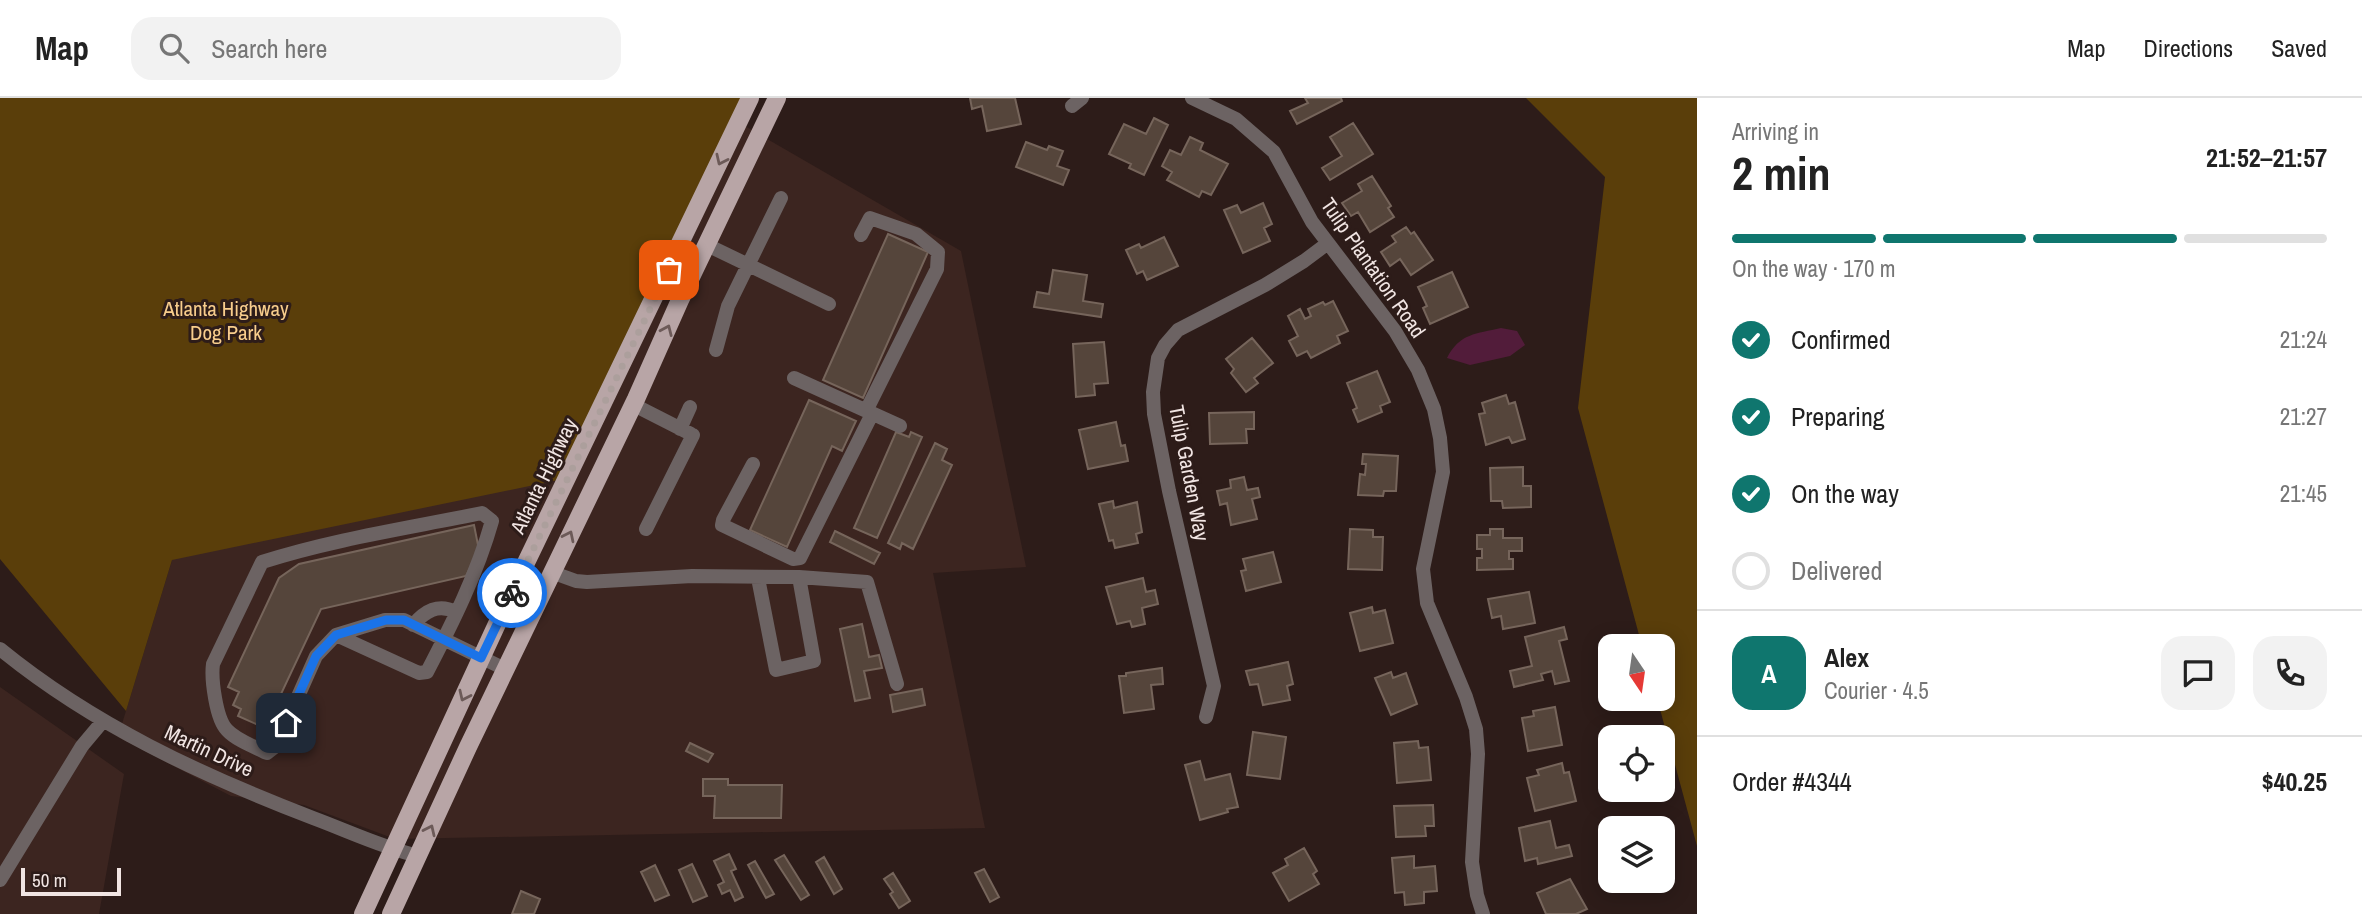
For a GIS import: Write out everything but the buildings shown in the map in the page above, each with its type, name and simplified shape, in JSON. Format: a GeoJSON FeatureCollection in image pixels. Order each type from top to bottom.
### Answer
{"type":"FeatureCollection","features":[{"type":"Feature","properties":{"kind":"main road","name":"Atlanta Highway"},"geometry":{"type":"LineString","coordinates":[[363,914],[481,658],[750,98]]}},
{"type":"Feature","properties":{"kind":"main road"},"geometry":{"type":"LineString","coordinates":[[391,914],[777,98]]}},
{"type":"Feature","properties":{"kind":"street","name":"Tulip Plantation Road"},"geometry":{"type":"LineString","coordinates":[[1192,98],[1236,119],[1274,152],[1312,222],[1395,331],[1419,370],[1434,409],[1443,472],[1423,569],[1427,603],[1466,697],[1476,729],[1478,754],[1472,862],[1481,913]]}},
{"type":"Feature","properties":{"kind":"street"},"geometry":{"type":"LineString","coordinates":[[716,350],[728,306],[781,198]]}},
{"type":"Feature","properties":{"kind":"street"},"geometry":{"type":"LineString","coordinates":[[753,464],[722,525],[793,559],[800,558],[937,269],[938,252],[916,234],[870,218],[861,235]]}},
{"type":"Feature","properties":{"kind":"street","name":"Tulip Garden Way"},"geometry":{"type":"LineString","coordinates":[[1206,716],[1214,686],[1154,414],[1153,391],[1158,358],[1178,330],[1265,285],[1328,243]]}},
{"type":"Feature","properties":{"kind":"street"},"geometry":{"type":"LineString","coordinates":[[707,245],[829,304]]}},
{"type":"Feature","properties":{"kind":"street"},"geometry":{"type":"LineString","coordinates":[[794,378],[900,426]]}},
{"type":"Feature","properties":{"kind":"street"},"geometry":{"type":"LineString","coordinates":[[634,405],[688,433]]}},
{"type":"Feature","properties":{"kind":"street"},"geometry":{"type":"LineString","coordinates":[[646,529],[688,433],[690,407]]}},
{"type":"Feature","properties":{"kind":"street"},"geometry":{"type":"LineString","coordinates":[[336,635],[426,672],[444,640],[483,554],[492,521],[482,513],[379,533],[262,562],[213,664],[212,674],[220,718],[227,731],[267,753],[276,746],[316,656],[336,635],[386,620],[404,620],[413,625],[444,640],[481,658],[505,669]]}},
{"type":"Feature","properties":{"kind":"street"},"geometry":{"type":"LineString","coordinates":[[551,572],[587,582],[692,576],[799,577],[867,582],[897,684]]}},
{"type":"Feature","properties":{"kind":"street"},"geometry":{"type":"LineString","coordinates":[[758,578],[776,670],[814,661],[799,577]]}},
{"type":"Feature","properties":{"kind":"street"},"geometry":{"type":"LineString","coordinates":[[413,625],[425,611],[446,607],[456,612]]}},
{"type":"Feature","properties":{"kind":"street","name":"Martin Drive"},"geometry":{"type":"LineString","coordinates":[[0,649],[103,721],[214,778],[392,849],[418,856]]}},
{"type":"Feature","properties":{"kind":"street"},"geometry":{"type":"LineString","coordinates":[[0,880],[82,746],[103,721]]}},
{"type":"Feature","properties":{"kind":"shaded area"},"geometry":{"type":"Polygon","coordinates":[[[731,118],[961,251],[1026,567],[933,573],[985,828],[395,839],[304,805],[231,796],[118,737],[172,560],[731,118]]]}},
{"type":"Feature","properties":{"kind":"shaded area"},"geometry":{"type":"Polygon","coordinates":[[[1501,328],[1517,331],[1525,345],[1510,356],[1470,365],[1447,358],[1463,339],[1501,328]]]}},
{"type":"Feature","properties":{"kind":"shaded area"},"geometry":{"type":"Polygon","coordinates":[[[0,687],[124,774],[99,914],[0,914],[0,687]]]}},
{"type":"Feature","properties":{"kind":"green space","name":"Atlanta Highway Dog Park"},"geometry":{"type":"Polygon","coordinates":[[[0,98],[744,98],[563,479],[172,560],[126,711],[0,559],[0,98]]]}},
{"type":"Feature","properties":{"kind":"green space"},"geometry":{"type":"Polygon","coordinates":[[[1526,98],[1697,98],[1697,846],[1675,765],[1675,725],[1664,725],[1661,711],[1675,711],[1675,634],[1639,634],[1578,408],[1605,177],[1526,98]]]}},
{"type":"Feature","properties":{"kind":"way so far"},"geometry":{"type":"LineString","coordinates":[[512,593],[669,270]]}},
{"type":"Feature","properties":{"kind":"route"},"geometry":{"type":"LineString","coordinates":[[286,723],[316,656],[336,635],[386,620],[404,620],[481,658],[512,593]]}}]}
